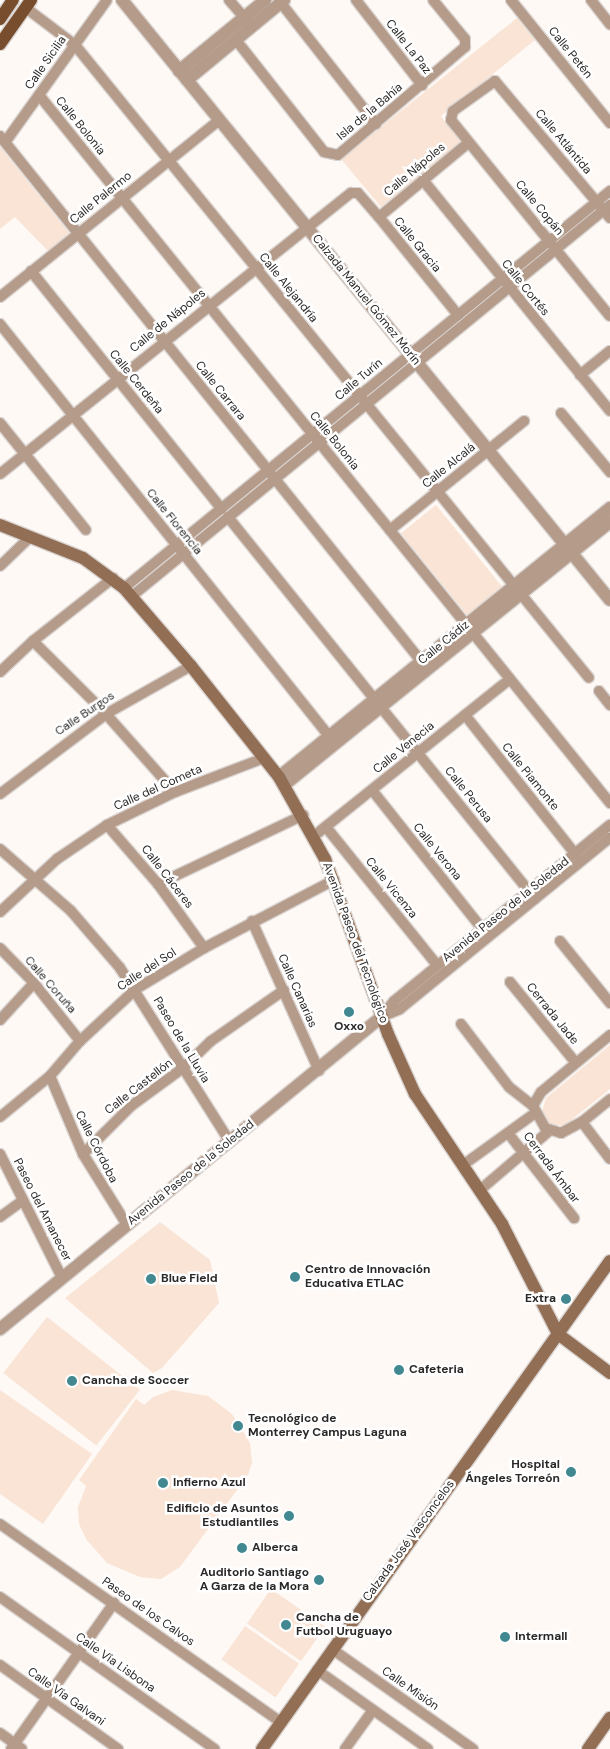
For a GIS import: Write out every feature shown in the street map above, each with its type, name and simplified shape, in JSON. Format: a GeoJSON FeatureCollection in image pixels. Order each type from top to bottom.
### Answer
{"type":"FeatureCollection","features":[{"type":"Feature","properties":{"kind":"main road"},"geometry":{"type":"LineString","coordinates":[[0,19],[14,0]]}},
{"type":"Feature","properties":{"kind":"main road"},"geometry":{"type":"LineString","coordinates":[[0,44],[28,4]]}},
{"type":"Feature","properties":{"kind":"main road","name":"Avenida Paseo del Tecnológico"},"geometry":{"type":"LineString","coordinates":[[0,524],[83,558],[113,578],[128,592],[191,666],[281,781],[314,836],[334,880],[382,1016],[415,1094],[480,1190],[520,1256],[558,1334],[610,1373]]}},
{"type":"Feature","properties":{"kind":"main road","name":"Calzada José Vasconcelos"},"geometry":{"type":"LineString","coordinates":[[262,1749],[610,1261]]}},
{"type":"Feature","properties":{"kind":"main road"},"geometry":{"type":"LineString","coordinates":[[588,1749],[610,1718]]}},
{"type":"Feature","properties":{"kind":"street","name":"Calle Sicilia"},"geometry":{"type":"LineString","coordinates":[[3,139],[39,95],[107,0]]}},
{"type":"Feature","properties":{"kind":"street","name":"Calzada Manuel Gómez Morín"},"geometry":{"type":"LineString","coordinates":[[122,0],[610,600]]}},
{"type":"Feature","properties":{"kind":"street"},"geometry":{"type":"LineString","coordinates":[[229,0],[247,22]]}},
{"type":"Feature","properties":{"kind":"street"},"geometry":{"type":"LineString","coordinates":[[183,75],[236,40],[247,22],[265,0]]}},
{"type":"Feature","properties":{"kind":"street","name":"Calle La Paz"},"geometry":{"type":"LineString","coordinates":[[356,0],[422,85]]}},
{"type":"Feature","properties":{"kind":"street","name":"Isla de la Bahía"},"geometry":{"type":"LineString","coordinates":[[236,40],[324,152],[338,155],[422,85],[466,43],[433,0]]}},
{"type":"Feature","properties":{"kind":"street","name":"Calle Petén"},"geometry":{"type":"LineString","coordinates":[[511,0],[610,122]]}},
{"type":"Feature","properties":{"kind":"street"},"geometry":{"type":"LineString","coordinates":[[591,0],[610,24]]}},
{"type":"Feature","properties":{"kind":"street"},"geometry":{"type":"LineString","coordinates":[[183,75],[247,22],[283,1],[376,124]]}},
{"type":"Feature","properties":{"kind":"street","name":"Calle Alejandría"},"geometry":{"type":"LineString","coordinates":[[28,4],[74,45],[589,678]]}},
{"type":"Feature","properties":{"kind":"street","name":"Calle Atlántida"},"geometry":{"type":"LineString","coordinates":[[450,115],[496,81],[605,209]]}},
{"type":"Feature","properties":{"kind":"street","name":"Calle Bolonia"},"geometry":{"type":"LineString","coordinates":[[39,95],[610,803]]}},
{"type":"Feature","properties":{"kind":"street","name":"Calle Copán"},"geometry":{"type":"LineString","coordinates":[[450,115],[450,120],[610,316]]}},
{"type":"Feature","properties":{"kind":"street","name":"Calle Palermo"},"geometry":{"type":"LineString","coordinates":[[0,297],[219,120]]}},
{"type":"Feature","properties":{"kind":"street","name":"Calle Carrara"},"geometry":{"type":"LineString","coordinates":[[3,139],[422,661]]}},
{"type":"Feature","properties":{"kind":"street","name":"Calle Nápoles"},"geometry":{"type":"LineString","coordinates":[[379,217],[468,142]]}},
{"type":"Feature","properties":{"kind":"street","name":"Calle Cortés"},"geometry":{"type":"LineString","coordinates":[[423,180],[505,284],[610,411]]}},
{"type":"Feature","properties":{"kind":"street","name":"Calle Turín"},"geometry":{"type":"LineString","coordinates":[[316,439],[359,396],[414,358],[553,245],[605,209],[610,191]]}},
{"type":"Feature","properties":{"kind":"street","name":"Calle de Nápoles"},"geometry":{"type":"LineString","coordinates":[[0,474],[255,267],[355,192]]}},
{"type":"Feature","properties":{"kind":"street","name":"Calle Gracia"},"geometry":{"type":"LineString","coordinates":[[355,192],[379,217],[458,315]]}},
{"type":"Feature","properties":{"kind":"street","name":"Calle Cerdeña"},"geometry":{"type":"LineString","coordinates":[[31,272],[378,703]]}},
{"type":"Feature","properties":{"kind":"street","name":"Calle Turín"},"geometry":{"type":"LineString","coordinates":[[128,592],[316,439],[366,405],[458,315],[505,284]]}},
{"type":"Feature","properties":{"kind":"street","name":"Calle Florencia"},"geometry":{"type":"LineString","coordinates":[[0,324],[329,736]]}},
{"type":"Feature","properties":{"kind":"street"},"geometry":{"type":"LineString","coordinates":[[580,375],[610,351]]}},
{"type":"Feature","properties":{"kind":"street"},"geometry":{"type":"LineString","coordinates":[[561,413],[610,472]]}},
{"type":"Feature","properties":{"kind":"street","name":"Calle Alcalá"},"geometry":{"type":"LineString","coordinates":[[390,530],[524,421]]}},
{"type":"Feature","properties":{"kind":"street"},"geometry":{"type":"LineString","coordinates":[[0,423],[86,530]]}},
{"type":"Feature","properties":{"kind":"street","name":"Calle Cádiz"},"geometry":{"type":"LineString","coordinates":[[569,549],[610,508]]}},
{"type":"Feature","properties":{"kind":"street","name":"Calle Cádiz"},"geometry":{"type":"LineString","coordinates":[[281,781],[569,549],[610,522]]}},
{"type":"Feature","properties":{"kind":"street"},"geometry":{"type":"LineString","coordinates":[[0,566],[30,536]]}},
{"type":"Feature","properties":{"kind":"street"},"geometry":{"type":"LineString","coordinates":[[0,672],[33,641],[113,578]]}},
{"type":"Feature","properties":{"kind":"street","name":"Calle Cádiz"},"geometry":{"type":"LineString","coordinates":[[281,781],[329,736],[378,703],[422,661],[470,629]]}},
{"type":"Feature","properties":{"kind":"street"},"geometry":{"type":"LineString","coordinates":[[33,641],[106,714],[175,792]]}},
{"type":"Feature","properties":{"kind":"street","name":"Calle Burgos"},"geometry":{"type":"LineString","coordinates":[[0,794],[106,714],[191,666]]}},
{"type":"Feature","properties":{"kind":"street","name":"Calle Venecia"},"geometry":{"type":"LineString","coordinates":[[314,836],[510,679]]}},
{"type":"Feature","properties":{"kind":"street"},"geometry":{"type":"LineString","coordinates":[[599,692],[610,704]]}},
{"type":"Feature","properties":{"kind":"street","name":"Calle Perusa"},"geometry":{"type":"LineString","coordinates":[[378,703],[532,895]]}},
{"type":"Feature","properties":{"kind":"street","name":"Calle Piamonte"},"geometry":{"type":"LineString","coordinates":[[465,715],[575,854]]}},
{"type":"Feature","properties":{"kind":"street","name":"Calle del Cometa"},"geometry":{"type":"LineString","coordinates":[[0,912],[34,878],[107,825],[175,792],[264,758]]}},
{"type":"Feature","properties":{"kind":"street","name":"Calle Verona"},"geometry":{"type":"LineString","coordinates":[[372,790],[482,929]]}},
{"type":"Feature","properties":{"kind":"street"},"geometry":{"type":"LineString","coordinates":[[158,884],[302,815]]}},
{"type":"Feature","properties":{"kind":"street","name":"Calle Cáceres"},"geometry":{"type":"LineString","coordinates":[[107,825],[158,884],[204,948]]}},
{"type":"Feature","properties":{"kind":"street","name":"Avenida Paseo de la Soledad"},"geometry":{"type":"LineString","coordinates":[[382,1016],[400,1009],[610,825]]}},
{"type":"Feature","properties":{"kind":"street","name":"Calle Vicenza"},"geometry":{"type":"LineString","coordinates":[[326,827],[437,966]]}},
{"type":"Feature","properties":{"kind":"street","name":"Avenida Paseo de la Soledad"},"geometry":{"type":"LineString","coordinates":[[0,1329],[319,1071],[382,1016],[394,1001],[482,929],[610,838]]}},
{"type":"Feature","properties":{"kind":"street","name":"Paseo de la Lluvia"},"geometry":{"type":"LineString","coordinates":[[0,849],[34,878],[96,938],[136,989],[230,1142]]}},
{"type":"Feature","properties":{"kind":"street","name":"Calle del Sol"},"geometry":{"type":"LineString","coordinates":[[0,1117],[50,1076],[80,1040],[136,989],[204,948],[334,880]]}},
{"type":"Feature","properties":{"kind":"street","name":"Calle Canarias"},"geometry":{"type":"LineString","coordinates":[[252,922],[319,1071]]}},
{"type":"Feature","properties":{"kind":"street"},"geometry":{"type":"LineString","coordinates":[[560,941],[610,1003]]}},
{"type":"Feature","properties":{"kind":"street","name":"Calle Coruña"},"geometry":{"type":"LineString","coordinates":[[0,948],[34,983],[80,1040]]}},
{"type":"Feature","properties":{"kind":"street","name":"Cerrada Jade"},"geometry":{"type":"LineString","coordinates":[[510,982],[575,1062]]}},
{"type":"Feature","properties":{"kind":"street"},"geometry":{"type":"LineString","coordinates":[[0,1020],[34,983]]}},
{"type":"Feature","properties":{"kind":"street","name":"Calle Castellón"},"geometry":{"type":"LineString","coordinates":[[83,1154],[118,1118],[183,1068],[211,1041],[284,990]]}},
{"type":"Feature","properties":{"kind":"street"},"geometry":{"type":"LineString","coordinates":[[461,1024],[510,1087],[534,1109],[549,1131],[561,1133],[582,1122],[610,1099]]}},
{"type":"Feature","properties":{"kind":"street"},"geometry":{"type":"LineString","coordinates":[[463,1165],[508,1133],[534,1109],[541,1092],[610,1035]]}},
{"type":"Feature","properties":{"kind":"street","name":"Calle Córdoba"},"geometry":{"type":"LineString","coordinates":[[50,1076],[83,1154],[127,1225]]}},
{"type":"Feature","properties":{"kind":"street"},"geometry":{"type":"LineString","coordinates":[[582,1122],[610,1159]]}},
{"type":"Feature","properties":{"kind":"street"},"geometry":{"type":"LineString","coordinates":[[480,1190],[549,1131]]}},
{"type":"Feature","properties":{"kind":"street","name":"Cerrada Ámbar"},"geometry":{"type":"LineString","coordinates":[[508,1133],[574,1218]]}},
{"type":"Feature","properties":{"kind":"street","name":"Paseo del Amanecer"},"geometry":{"type":"LineString","coordinates":[[0,1154],[21,1202],[62,1278]]}},
{"type":"Feature","properties":{"kind":"street"},"geometry":{"type":"LineString","coordinates":[[0,1217],[21,1202]]}},
{"type":"Feature","properties":{"kind":"street","name":"Paseo de los Calvos"},"geometry":{"type":"LineString","coordinates":[[1,1525],[281,1722]]}},
{"type":"Feature","properties":{"kind":"street","name":"Calle Vía Lisbona"},"geometry":{"type":"LineString","coordinates":[[0,1597],[215,1749]]}},
{"type":"Feature","properties":{"kind":"street"},"geometry":{"type":"LineString","coordinates":[[0,1733],[16,1747],[47,1698],[114,1603]]}},
{"type":"Feature","properties":{"kind":"street","name":"Calle Misión"},"geometry":{"type":"LineString","coordinates":[[332,1649],[473,1749]]}},
{"type":"Feature","properties":{"kind":"street","name":"Calle Vía Galvani"},"geometry":{"type":"LineString","coordinates":[[0,1665],[118,1749]]}},
{"type":"Feature","properties":{"kind":"street"},"geometry":{"type":"LineString","coordinates":[[317,1670],[427,1749]]}},
{"type":"Feature","properties":{"kind":"street"},"geometry":{"type":"LineString","coordinates":[[345,1749],[373,1710]]}},
{"type":"Feature","properties":{"kind":"shaded area"},"geometry":{"type":"Polygon","coordinates":[[[517,18],[535,40],[441,116],[461,142],[381,207],[341,159],[517,18]]]}},
{"type":"Feature","properties":{"kind":"shaded area"},"geometry":{"type":"Polygon","coordinates":[[[0,147],[70,234],[48,251],[15,217],[0,229],[0,147]]]}},
{"type":"Feature","properties":{"kind":"shaded area"},"geometry":{"type":"Polygon","coordinates":[[[436,505],[503,588],[468,616],[401,533],[436,505]]]}},
{"type":"Feature","properties":{"kind":"shaded area"},"geometry":{"type":"Polygon","coordinates":[[[610,1045],[610,1089],[565,1125],[552,1125],[546,1120],[542,1112],[546,1098],[610,1045]]]}},
{"type":"Feature","properties":{"kind":"shaded area","name":"Blue Field"},"geometry":{"type":"Polygon","coordinates":[[[160,1222],[210,1260],[219,1303],[162,1368],[153,1373],[65,1298],[160,1222]]]}},
{"type":"Feature","properties":{"kind":"shaded area","name":"Cancha de Soccer"},"geometry":{"type":"Polygon","coordinates":[[[47,1317],[140,1390],[96,1446],[3,1373],[47,1317]]]}},
{"type":"Feature","properties":{"kind":"shaded area"},"geometry":{"type":"Polygon","coordinates":[[[0,1390],[92,1454],[43,1524],[0,1494],[0,1390]]]}},
{"type":"Feature","properties":{"kind":"shaded area","name":"Infierno Azul"},"geometry":{"type":"Polygon","coordinates":[[[172,1390],[208,1396],[232,1414],[250,1443],[252,1463],[248,1475],[180,1567],[161,1579],[140,1577],[107,1563],[86,1539],[79,1524],[78,1507],[86,1486],[79,1480],[136,1399],[144,1405],[153,1397],[172,1390]]]}},
{"type":"Feature","properties":{"kind":"shaded area","name":"Cancha de Futbol Uruguayo"},"geometry":{"type":"Polygon","coordinates":[[[271,1589],[325,1627],[301,1661],[247,1623],[271,1589]]]}},
{"type":"Feature","properties":{"kind":"shaded area","name":"Cancha de Futbol Uruguayo"},"geometry":{"type":"Polygon","coordinates":[[[245,1626],[299,1664],[276,1697],[221,1660],[245,1626]]]}},
{"type":"Feature","properties":{"kind":"place","name":"Oxxo"},"geometry":{"type":"Point","coordinates":[349,1012]}},
{"type":"Feature","properties":{"kind":"place","name":"Centro de Innovación Educativa ETLAC"},"geometry":{"type":"Point","coordinates":[295,1277]}},
{"type":"Feature","properties":{"kind":"place","name":"Blue Field"},"geometry":{"type":"Point","coordinates":[151,1279]}},
{"type":"Feature","properties":{"kind":"place","name":"Extra"},"geometry":{"type":"Point","coordinates":[566,1299]}},
{"type":"Feature","properties":{"kind":"place","name":"Cafeteria"},"geometry":{"type":"Point","coordinates":[399,1370]}},
{"type":"Feature","properties":{"kind":"place","name":"Cancha de Soccer"},"geometry":{"type":"Point","coordinates":[72,1381]}},
{"type":"Feature","properties":{"kind":"place","name":"Tecnológico de Monterrey Campus Laguna"},"geometry":{"type":"Point","coordinates":[238,1426]}},
{"type":"Feature","properties":{"kind":"place","name":"Hospital Ángeles Torreón"},"geometry":{"type":"Point","coordinates":[571,1472]}},
{"type":"Feature","properties":{"kind":"place","name":"Infierno Azul"},"geometry":{"type":"Point","coordinates":[163,1483]}},
{"type":"Feature","properties":{"kind":"place","name":"Edificio de Asuntos Estudiantiles"},"geometry":{"type":"Point","coordinates":[289,1516]}},
{"type":"Feature","properties":{"kind":"place","name":"Alberca"},"geometry":{"type":"Point","coordinates":[242,1548]}},
{"type":"Feature","properties":{"kind":"place","name":"Auditorio Santiago A Garza de la Mora"},"geometry":{"type":"Point","coordinates":[319,1580]}},
{"type":"Feature","properties":{"kind":"place","name":"Cancha de Futbol Uruguayo"},"geometry":{"type":"Point","coordinates":[286,1625]}},
{"type":"Feature","properties":{"kind":"place","name":"Intermall"},"geometry":{"type":"Point","coordinates":[505,1637]}}]}
